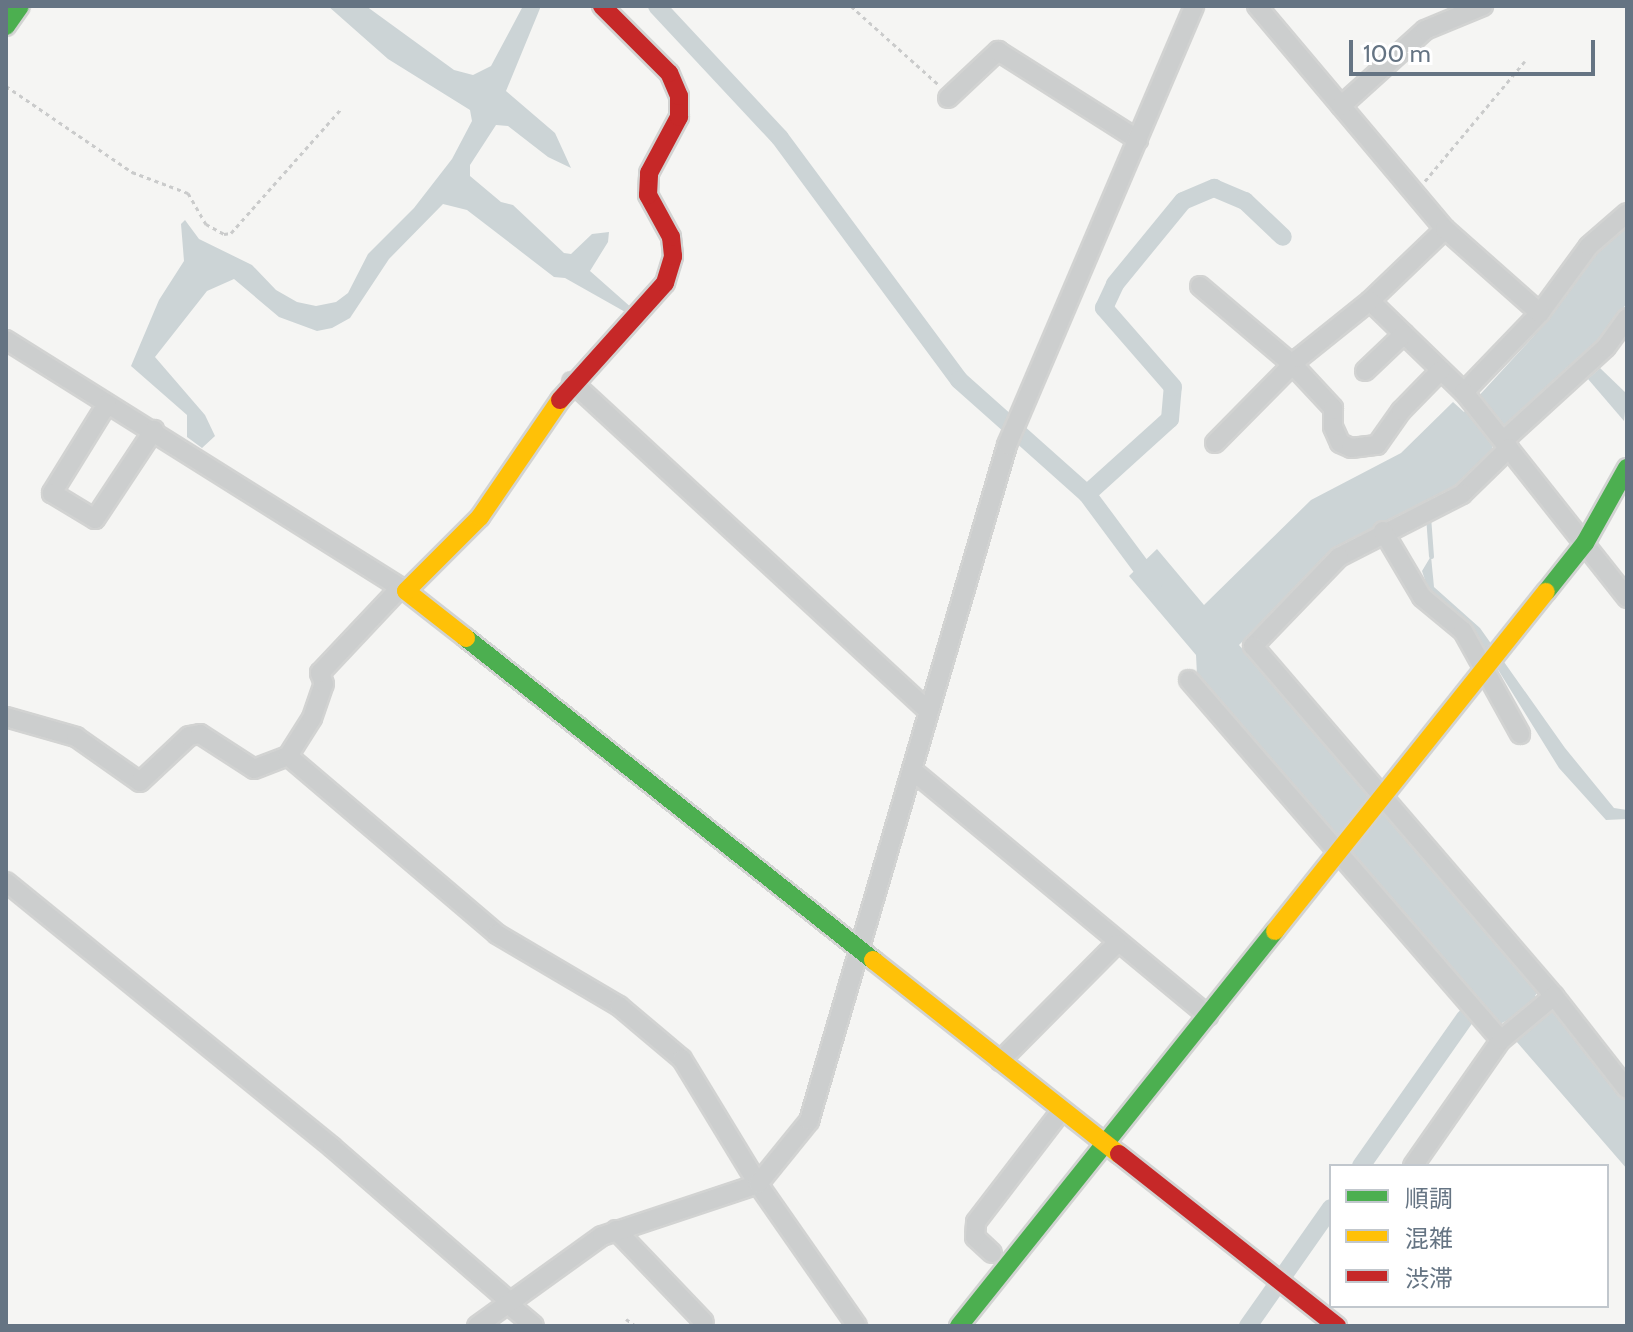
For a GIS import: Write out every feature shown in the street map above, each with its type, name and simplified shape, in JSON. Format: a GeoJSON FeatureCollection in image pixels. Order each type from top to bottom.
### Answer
{"type":"FeatureCollection","features":[{"type":"Feature","properties":{"kind":"street"},"geometry":{"type":"LineString","coordinates":[[6,26],[20,6]]}},
{"type":"Feature","properties":{"kind":"street"},"geometry":{"type":"LineString","coordinates":[[6,717],[76,737],[140,782],[189,736],[200,734],[254,769],[288,756],[312,718],[324,684],[320,673],[480,517],[572,382],[607,339],[649,305],[665,283],[673,256],[671,237],[648,195],[649,173],[679,117],[679,96],[669,73],[602,6]]}},
{"type":"Feature","properties":{"kind":"street"},"geometry":{"type":"LineString","coordinates":[[477,1326],[616,1230],[758,1184],[809,1121],[1007,445],[1194,6]]}},
{"type":"Feature","properties":{"kind":"street"},"geometry":{"type":"LineString","coordinates":[[1257,6],[1412,196],[1540,313]]}},
{"type":"Feature","properties":{"kind":"street"},"geometry":{"type":"LineString","coordinates":[[1341,106],[1425,30],[1483,6]]}},
{"type":"Feature","properties":{"kind":"street"},"geometry":{"type":"LineString","coordinates":[[950,97],[998,51],[1138,140]]}},
{"type":"Feature","properties":{"kind":"street"},"geometry":{"type":"LineString","coordinates":[[1467,397],[1540,313],[1589,246],[1627,213]]}},
{"type":"Feature","properties":{"kind":"street"},"geometry":{"type":"LineString","coordinates":[[1215,443],[1293,365],[1370,301],[1445,229]]}},
{"type":"Feature","properties":{"kind":"street"},"geometry":{"type":"LineString","coordinates":[[1200,286],[1293,365],[1333,408],[1333,427],[1340,443],[1365,450],[1377,445],[1401,411],[1441,370]]}},
{"type":"Feature","properties":{"kind":"street"},"geometry":{"type":"LineString","coordinates":[[1370,301],[1467,397],[1627,598]]}},
{"type":"Feature","properties":{"kind":"street"},"geometry":{"type":"LineString","coordinates":[[1627,318],[1606,347],[1503,441],[1462,494],[1383,531],[1339,557],[1253,646],[1380,805],[1627,1089]]}},
{"type":"Feature","properties":{"kind":"street"},"geometry":{"type":"LineString","coordinates":[[1365,371],[1404,334]]}},
{"type":"Feature","properties":{"kind":"street"},"geometry":{"type":"LineString","coordinates":[[6,340],[403,589],[1270,1275],[1337,1318]]}},
{"type":"Feature","properties":{"kind":"street"},"geometry":{"type":"LineString","coordinates":[[572,382],[929,711]]}},
{"type":"Feature","properties":{"kind":"street"},"geometry":{"type":"LineString","coordinates":[[107,404],[52,493],[95,519],[154,430]]}},
{"type":"Feature","properties":{"kind":"street"},"geometry":{"type":"LineString","coordinates":[[959,1326],[1103,1143],[1380,805],[1585,543],[1627,468]]}},
{"type":"Feature","properties":{"kind":"street"},"geometry":{"type":"LineString","coordinates":[[1383,531],[1422,597],[1463,631],[1520,734]]}},
{"type":"Feature","properties":{"kind":"street"},"geometry":{"type":"LineString","coordinates":[[1189,680],[1345,848],[1508,1035]]}},
{"type":"Feature","properties":{"kind":"street"},"geometry":{"type":"LineString","coordinates":[[288,756],[497,934],[619,1006],[682,1059],[758,1184],[857,1326]]}},
{"type":"Feature","properties":{"kind":"street"},"geometry":{"type":"LineString","coordinates":[[912,770],[1116,944],[1208,1016]]}},
{"type":"Feature","properties":{"kind":"street"},"geometry":{"type":"LineString","coordinates":[[6,882],[332,1147],[534,1326]]}},
{"type":"Feature","properties":{"kind":"street"},"geometry":{"type":"LineString","coordinates":[[1000,1061],[1116,944]]}},
{"type":"Feature","properties":{"kind":"street"},"geometry":{"type":"LineString","coordinates":[[1414,1164],[1508,1035],[1548,1000]]}},
{"type":"Feature","properties":{"kind":"street"},"geometry":{"type":"LineString","coordinates":[[992,1253],[975,1237],[976,1222],[1062,1110]]}},
{"type":"Feature","properties":{"kind":"street"},"geometry":{"type":"LineString","coordinates":[[616,1230],[704,1322]]}},
{"type":"Feature","properties":{"kind":"path"},"geometry":{"type":"LineString","coordinates":[[851,6],[950,97]]}},
{"type":"Feature","properties":{"kind":"path"},"geometry":{"type":"LineString","coordinates":[[1412,196],[1525,61]]}},
{"type":"Feature","properties":{"kind":"path"},"geometry":{"type":"LineString","coordinates":[[6,86],[132,172],[188,193],[206,224],[224,234],[231,233],[342,108]]}},
{"type":"Feature","properties":{"kind":"path"},"geometry":{"type":"LineString","coordinates":[[626,1319],[636,1326]]}},
{"type":"Feature","properties":{"kind":"shaded area"},"geometry":{"type":"Polygon","coordinates":[[[328,6],[366,6],[454,70],[473,75],[491,66],[523,6],[541,6],[506,91],[555,133],[571,168],[548,157],[508,126],[496,125],[470,165],[470,176],[501,202],[513,205],[564,253],[571,254],[592,234],[609,232],[608,242],[590,271],[633,309],[627,313],[565,278],[554,277],[467,210],[443,204],[389,259],[350,318],[332,328],[317,331],[279,317],[234,279],[207,291],[155,357],[205,415],[215,436],[202,448],[187,437],[187,415],[131,366],[159,300],[184,261],[181,224],[185,220],[199,239],[252,265],[276,290],[297,302],[316,306],[336,302],[348,293],[368,254],[414,208],[452,159],[472,121],[470,110],[388,59],[328,6]]]}},
{"type":"Feature","properties":{"kind":"shaded area"},"geometry":{"type":"Polygon","coordinates":[[[1627,223],[1627,303],[1594,347],[1509,428],[1504,424],[1491,437],[1493,452],[1456,487],[1328,556],[1239,645],[1539,990],[1535,996],[1550,1012],[1555,1007],[1627,1092],[1627,1169],[1516,1041],[1521,1036],[1508,1020],[1500,1024],[1197,675],[1196,655],[1129,576],[1157,549],[1204,605],[1311,500],[1401,453],[1453,402],[1464,412],[1533,337],[1594,254],[1627,223]]]}},
{"type":"Feature","properties":{"kind":"shaded area"},"geometry":{"type":"Polygon","coordinates":[[[1600,368],[1627,394],[1624,421],[1588,379],[1600,368]]]}},
{"type":"Feature","properties":{"kind":"shaded area"},"geometry":{"type":"Polygon","coordinates":[[[1431,556],[1434,587],[1480,628],[1565,748],[1614,808],[1627,810],[1627,819],[1606,820],[1559,768],[1479,639],[1428,589],[1422,571],[1431,556]]]}},
{"type":"Feature","properties":{"kind":"waterway"},"geometry":{"type":"LineString","coordinates":[[657,6],[780,138],[959,380],[1087,494],[1153,583]]}},
{"type":"Feature","properties":{"kind":"waterway"},"geometry":{"type":"LineString","coordinates":[[1087,494],[1170,419],[1173,387],[1104,308],[1115,284],[1183,201],[1214,188],[1245,201],[1283,237]]}},
{"type":"Feature","properties":{"kind":"waterway"},"geometry":{"type":"LineString","coordinates":[[1428,516],[1431,556]]}},
{"type":"Feature","properties":{"kind":"waterway"},"geometry":{"type":"LineString","coordinates":[[1362,1164],[1465,1018]]}},
{"type":"Feature","properties":{"kind":"waterway"},"geometry":{"type":"LineString","coordinates":[[1248,1326],[1329,1211]]}},
{"type":"Feature","properties":{"kind":"traffic: fast"},"geometry":{"type":"LineString","coordinates":[[6,26],[20,6]]}},
{"type":"Feature","properties":{"kind":"traffic: fast"},"geometry":{"type":"LineString","coordinates":[[1546,592],[1585,543],[1627,468]]}},
{"type":"Feature","properties":{"kind":"traffic: fast"},"geometry":{"type":"LineString","coordinates":[[466,638],[873,960]]}},
{"type":"Feature","properties":{"kind":"traffic: fast"},"geometry":{"type":"LineString","coordinates":[[959,1326],[1275,931]]}},
{"type":"Feature","properties":{"kind":"traffic: slow"},"geometry":{"type":"LineString","coordinates":[[466,638],[406,591],[480,517],[560,400]]}},
{"type":"Feature","properties":{"kind":"traffic: slow"},"geometry":{"type":"LineString","coordinates":[[1275,931],[1546,592]]}},
{"type":"Feature","properties":{"kind":"traffic: slow"},"geometry":{"type":"LineString","coordinates":[[873,960],[1119,1154]]}},
{"type":"Feature","properties":{"kind":"traffic: jam"},"geometry":{"type":"LineString","coordinates":[[560,400],[665,283],[673,256],[671,237],[648,195],[649,173],[679,117],[679,96],[669,73],[602,6]]}},
{"type":"Feature","properties":{"kind":"traffic: jam"},"geometry":{"type":"LineString","coordinates":[[1119,1154],[1337,1326]]}}]}
